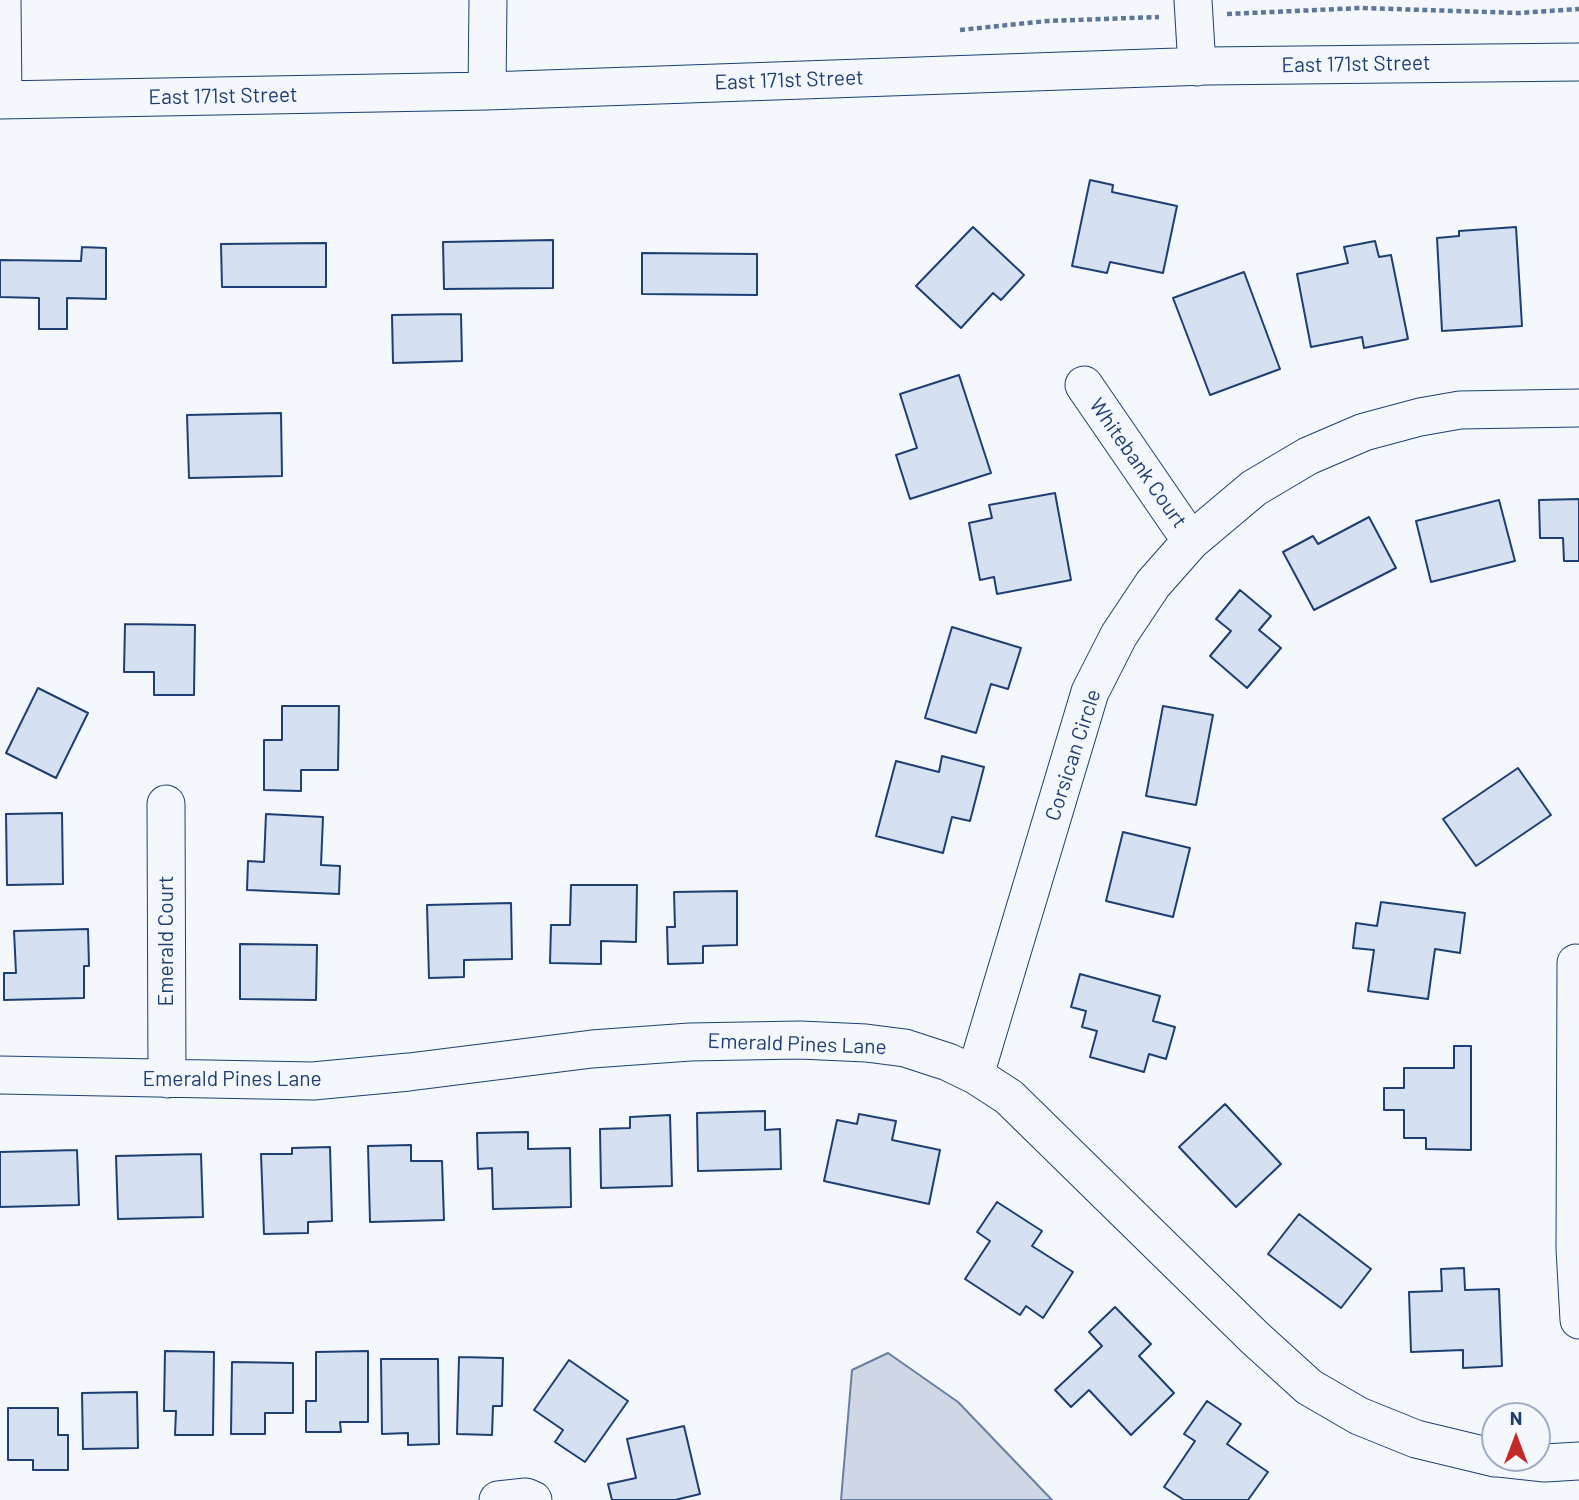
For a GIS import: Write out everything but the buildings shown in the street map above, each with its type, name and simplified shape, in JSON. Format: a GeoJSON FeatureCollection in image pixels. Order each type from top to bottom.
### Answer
{"type":"FeatureCollection","features":[{"type":"Feature","properties":{"kind":"street"},"geometry":{"type":"LineString","coordinates":[[2,0],[2,100]]}},
{"type":"Feature","properties":{"kind":"street"},"geometry":{"type":"LineString","coordinates":[[487,91],[488,0]]}},
{"type":"Feature","properties":{"kind":"street"},"geometry":{"type":"LineString","coordinates":[[1193,8],[1197,67]]}},
{"type":"Feature","properties":{"kind":"street","name":"East 171st Street"},"geometry":{"type":"LineString","coordinates":[[2,100],[487,91],[924,74],[1197,67],[1579,62]]}},
{"type":"Feature","properties":{"kind":"street","name":"Whitebank Court"},"geometry":{"type":"LineString","coordinates":[[1084,385],[1191,541]]}},
{"type":"Feature","properties":{"kind":"street","name":"Corsican Circle"},"geometry":{"type":"LineString","coordinates":[[975,1075],[1090,692],[1119,635],[1153,584],[1191,541],[1254,488],[1308,456],[1364,432],[1420,417],[1460,411],[1579,408]]}},
{"type":"Feature","properties":{"kind":"street","name":"Emerald Court"},"geometry":{"type":"LineString","coordinates":[[166,804],[167,1079]]}},
{"type":"Feature","properties":{"kind":"street"},"geometry":{"type":"LineString","coordinates":[[1576,963],[1575,1249],[1579,1320]]}},
{"type":"Feature","properties":{"kind":"street","name":"Emerald Pines Lane"},"geometry":{"type":"LineString","coordinates":[[0,1075],[313,1080],[409,1072],[592,1049],[690,1042],[800,1040],[905,1048],[948,1062],[975,1075],[1009,1097],[1255,1338],[1309,1387],[1359,1416],[1416,1439],[1481,1454]]}},
{"type":"Feature","properties":{"kind":"street","name":"Emerald Pines Lane"},"geometry":{"type":"LineString","coordinates":[[1551,1463],[1579,1461]]}},
{"type":"Feature","properties":{"kind":"street"},"geometry":{"type":"LineString","coordinates":[[498,1500],[527,1497],[533,1500]]}},
{"type":"Feature","properties":{"kind":"path"},"geometry":{"type":"LineString","coordinates":[[960,30],[1193,8],[1363,8],[1519,13],[1579,9]]}},
{"type":"Feature","properties":{"kind":"shaded area"},"geometry":{"type":"Polygon","coordinates":[[[888,1353],[958,1402],[1052,1500],[841,1500],[852,1370],[888,1353]]]}}]}
